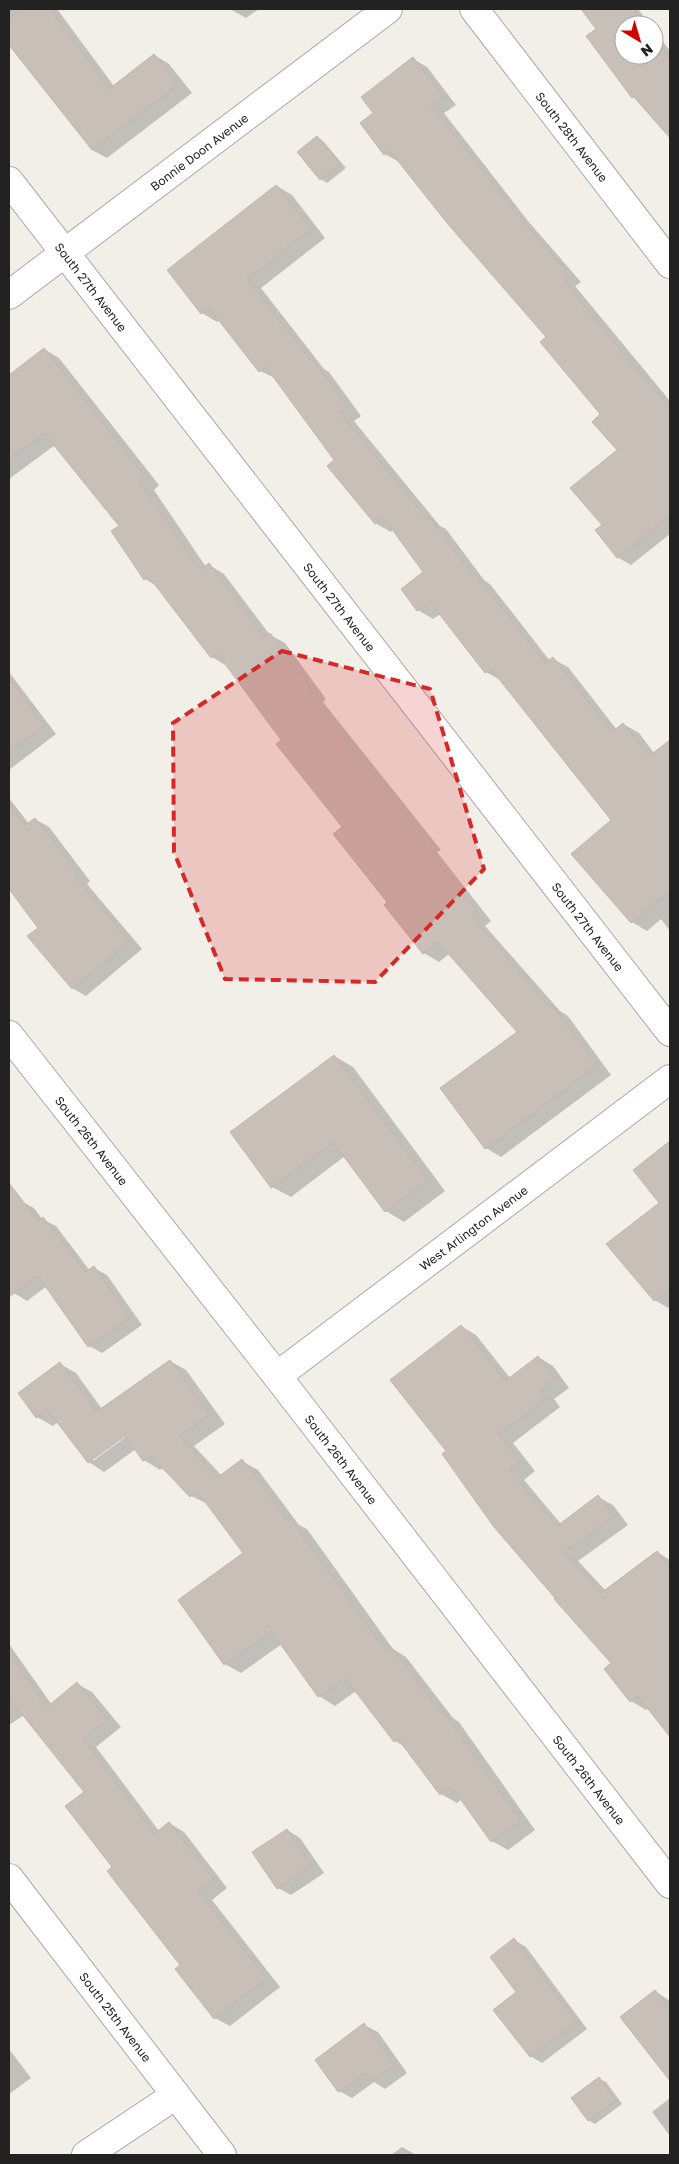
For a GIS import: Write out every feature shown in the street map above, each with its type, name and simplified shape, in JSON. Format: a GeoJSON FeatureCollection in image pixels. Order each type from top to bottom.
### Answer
{"type":"FeatureCollection","features":[{"type":"Feature","properties":{"kind":"street","name":"Bonnie Doon Avenue"},"geometry":{"type":"LineString","coordinates":[[9,295],[388,9]]}},
{"type":"Feature","properties":{"kind":"street","name":"South 28th Avenue"},"geometry":{"type":"LineString","coordinates":[[474,9],[670,264]]}},
{"type":"Feature","properties":{"kind":"street","name":"South 27th Avenue"},"geometry":{"type":"LineString","coordinates":[[9,181],[670,1032]]}},
{"type":"Feature","properties":{"kind":"street","name":"South 26th Avenue"},"geometry":{"type":"LineString","coordinates":[[9,1035],[277,1376],[670,1884]]}},
{"type":"Feature","properties":{"kind":"street","name":"West Arlington Avenue"},"geometry":{"type":"LineString","coordinates":[[277,1376],[670,1079]]}},
{"type":"Feature","properties":{"kind":"street","name":"South 25th Avenue"},"geometry":{"type":"LineString","coordinates":[[9,1878],[222,2155]]}},
{"type":"Feature","properties":{"kind":"street"},"geometry":{"type":"LineString","coordinates":[[86,2155],[176,2095]]}},
{"type":"Feature","properties":{"kind":"highlighted area"},"geometry":{"type":"Polygon","coordinates":[[[282,651],[430,689],[484,869],[375,982],[225,979],[174,852],[173,723],[282,651]]]}},
{"type":"Feature","properties":{"kind":"building"},"geometry":{"type":"Polygon","coordinates":[[[21,9],[50,9],[109,89],[154,54],[178,84],[92,150],[9,45],[9,18],[21,9]]]}},
{"type":"Feature","properties":{"kind":"building"},"geometry":{"type":"Polygon","coordinates":[[[581,9],[633,9],[638,15],[614,15],[614,65],[664,65],[664,51],[670,59],[670,138],[633,96],[632,98],[586,36],[596,29],[581,9]]]}},
{"type":"Feature","properties":{"kind":"building"},"geometry":{"type":"Polygon","coordinates":[[[413,57],[443,96],[431,105],[515,212],[568,273],[562,278],[626,357],[670,407],[670,516],[617,558],[595,530],[602,525],[570,488],[617,450],[592,422],[600,414],[540,342],[546,337],[447,223],[390,151],[384,155],[360,123],[373,113],[361,97],[413,57]]]}},
{"type":"Feature","properties":{"kind":"building"},"geometry":{"type":"Polygon","coordinates":[[[317,136],[340,164],[320,180],[297,152],[317,136]]]}},
{"type":"Feature","properties":{"kind":"building"},"geometry":{"type":"Polygon","coordinates":[[[276,185],[311,229],[247,279],[312,362],[314,361],[347,407],[339,412],[429,521],[431,519],[472,575],[474,573],[545,663],[553,657],[612,732],[623,723],[649,756],[670,740],[670,890],[631,923],[571,854],[611,820],[491,669],[485,673],[430,602],[417,611],[401,589],[423,572],[383,517],[375,524],[327,466],[334,460],[266,367],[259,372],[209,308],[201,314],[167,270],[276,185]]]}},
{"type":"Feature","properties":{"kind":"building"},"geometry":{"type":"Polygon","coordinates":[[[44,348],[144,476],[139,481],[200,570],[209,563],[264,637],[270,633],[312,690],[308,693],[426,841],[423,843],[477,912],[471,916],[550,1007],[553,1006],[597,1065],[485,1149],[440,1088],[517,1032],[438,942],[423,954],[384,905],[387,902],[333,834],[342,827],[276,744],[281,740],[217,653],[211,658],[149,577],[144,580],[111,531],[119,526],[44,433],[9,459],[9,375],[44,348]]]}},
{"type":"Feature","properties":{"kind":"building"},"geometry":{"type":"Polygon","coordinates":[[[9,678],[44,726],[9,752],[9,678]]]}},
{"type":"Feature","properties":{"kind":"building"},"geometry":{"type":"Polygon","coordinates":[[[9,806],[25,825],[35,818],[77,873],[75,876],[129,941],[72,989],[27,936],[38,928],[9,889],[9,806]]]}},
{"type":"Feature","properties":{"kind":"building"},"geometry":{"type":"Polygon","coordinates":[[[334,1055],[428,1180],[385,1212],[333,1142],[271,1188],[230,1132],[334,1055]]]}},
{"type":"Feature","properties":{"kind":"building"},"geometry":{"type":"Polygon","coordinates":[[[670,1141],[670,1289],[654,1301],[606,1244],[659,1203],[633,1170],[670,1141]]]}},
{"type":"Feature","properties":{"kind":"building"},"geometry":{"type":"Polygon","coordinates":[[[9,1183],[38,1221],[43,1217],[85,1272],[94,1266],[130,1318],[88,1347],[38,1276],[9,1297],[9,1183]]]}},
{"type":"Feature","properties":{"kind":"building"},"geometry":{"type":"Polygon","coordinates":[[[461,1325],[505,1381],[538,1356],[555,1379],[540,1390],[546,1398],[499,1434],[520,1462],[509,1470],[557,1526],[598,1495],[614,1516],[564,1552],[601,1593],[657,1551],[670,1568],[670,1737],[638,1696],[630,1702],[604,1669],[611,1663],[494,1527],[442,1454],[446,1451],[390,1380],[461,1325]]]}},
{"type":"Feature","properties":{"kind":"building"},"geometry":{"type":"Polygon","coordinates":[[[170,1360],[209,1415],[179,1436],[218,1477],[242,1459],[288,1521],[291,1519],[385,1650],[390,1646],[441,1713],[443,1711],[520,1820],[491,1842],[451,1786],[440,1795],[398,1739],[394,1742],[345,1678],[318,1697],[271,1631],[224,1665],[178,1600],[243,1553],[197,1491],[190,1497],[151,1456],[143,1461],[125,1436],[88,1463],[47,1409],[36,1418],[18,1393],[60,1362],[96,1412],[170,1360]]]}},
{"type":"Feature","properties":{"kind":"building"},"geometry":{"type":"Polygon","coordinates":[[[9,1654],[47,1707],[77,1682],[107,1719],[83,1739],[154,1834],[169,1822],[214,1879],[198,1891],[266,1978],[214,2019],[175,1969],[180,1965],[107,1871],[112,1867],[65,1806],[84,1792],[9,1698],[9,1654]]]}},
{"type":"Feature","properties":{"kind":"building"},"geometry":{"type":"Polygon","coordinates":[[[287,1829],[311,1865],[277,1889],[252,1852],[287,1829]]]}},
{"type":"Feature","properties":{"kind":"building"},"geometry":{"type":"Polygon","coordinates":[[[514,1938],[576,2022],[530,2057],[493,2010],[516,1992],[490,1957],[514,1938]]]}},
{"type":"Feature","properties":{"kind":"building"},"geometry":{"type":"Polygon","coordinates":[[[655,1990],[670,2010],[670,2081],[620,2017],[655,1990]]]}},
{"type":"Feature","properties":{"kind":"building"},"geometry":{"type":"Polygon","coordinates":[[[364,2023],[395,2065],[371,2082],[364,2073],[338,2092],[315,2060],[364,2023]]]}},
{"type":"Feature","properties":{"kind":"building"},"geometry":{"type":"Polygon","coordinates":[[[599,2077],[616,2100],[588,2121],[571,2098],[599,2077]]]}}]}
